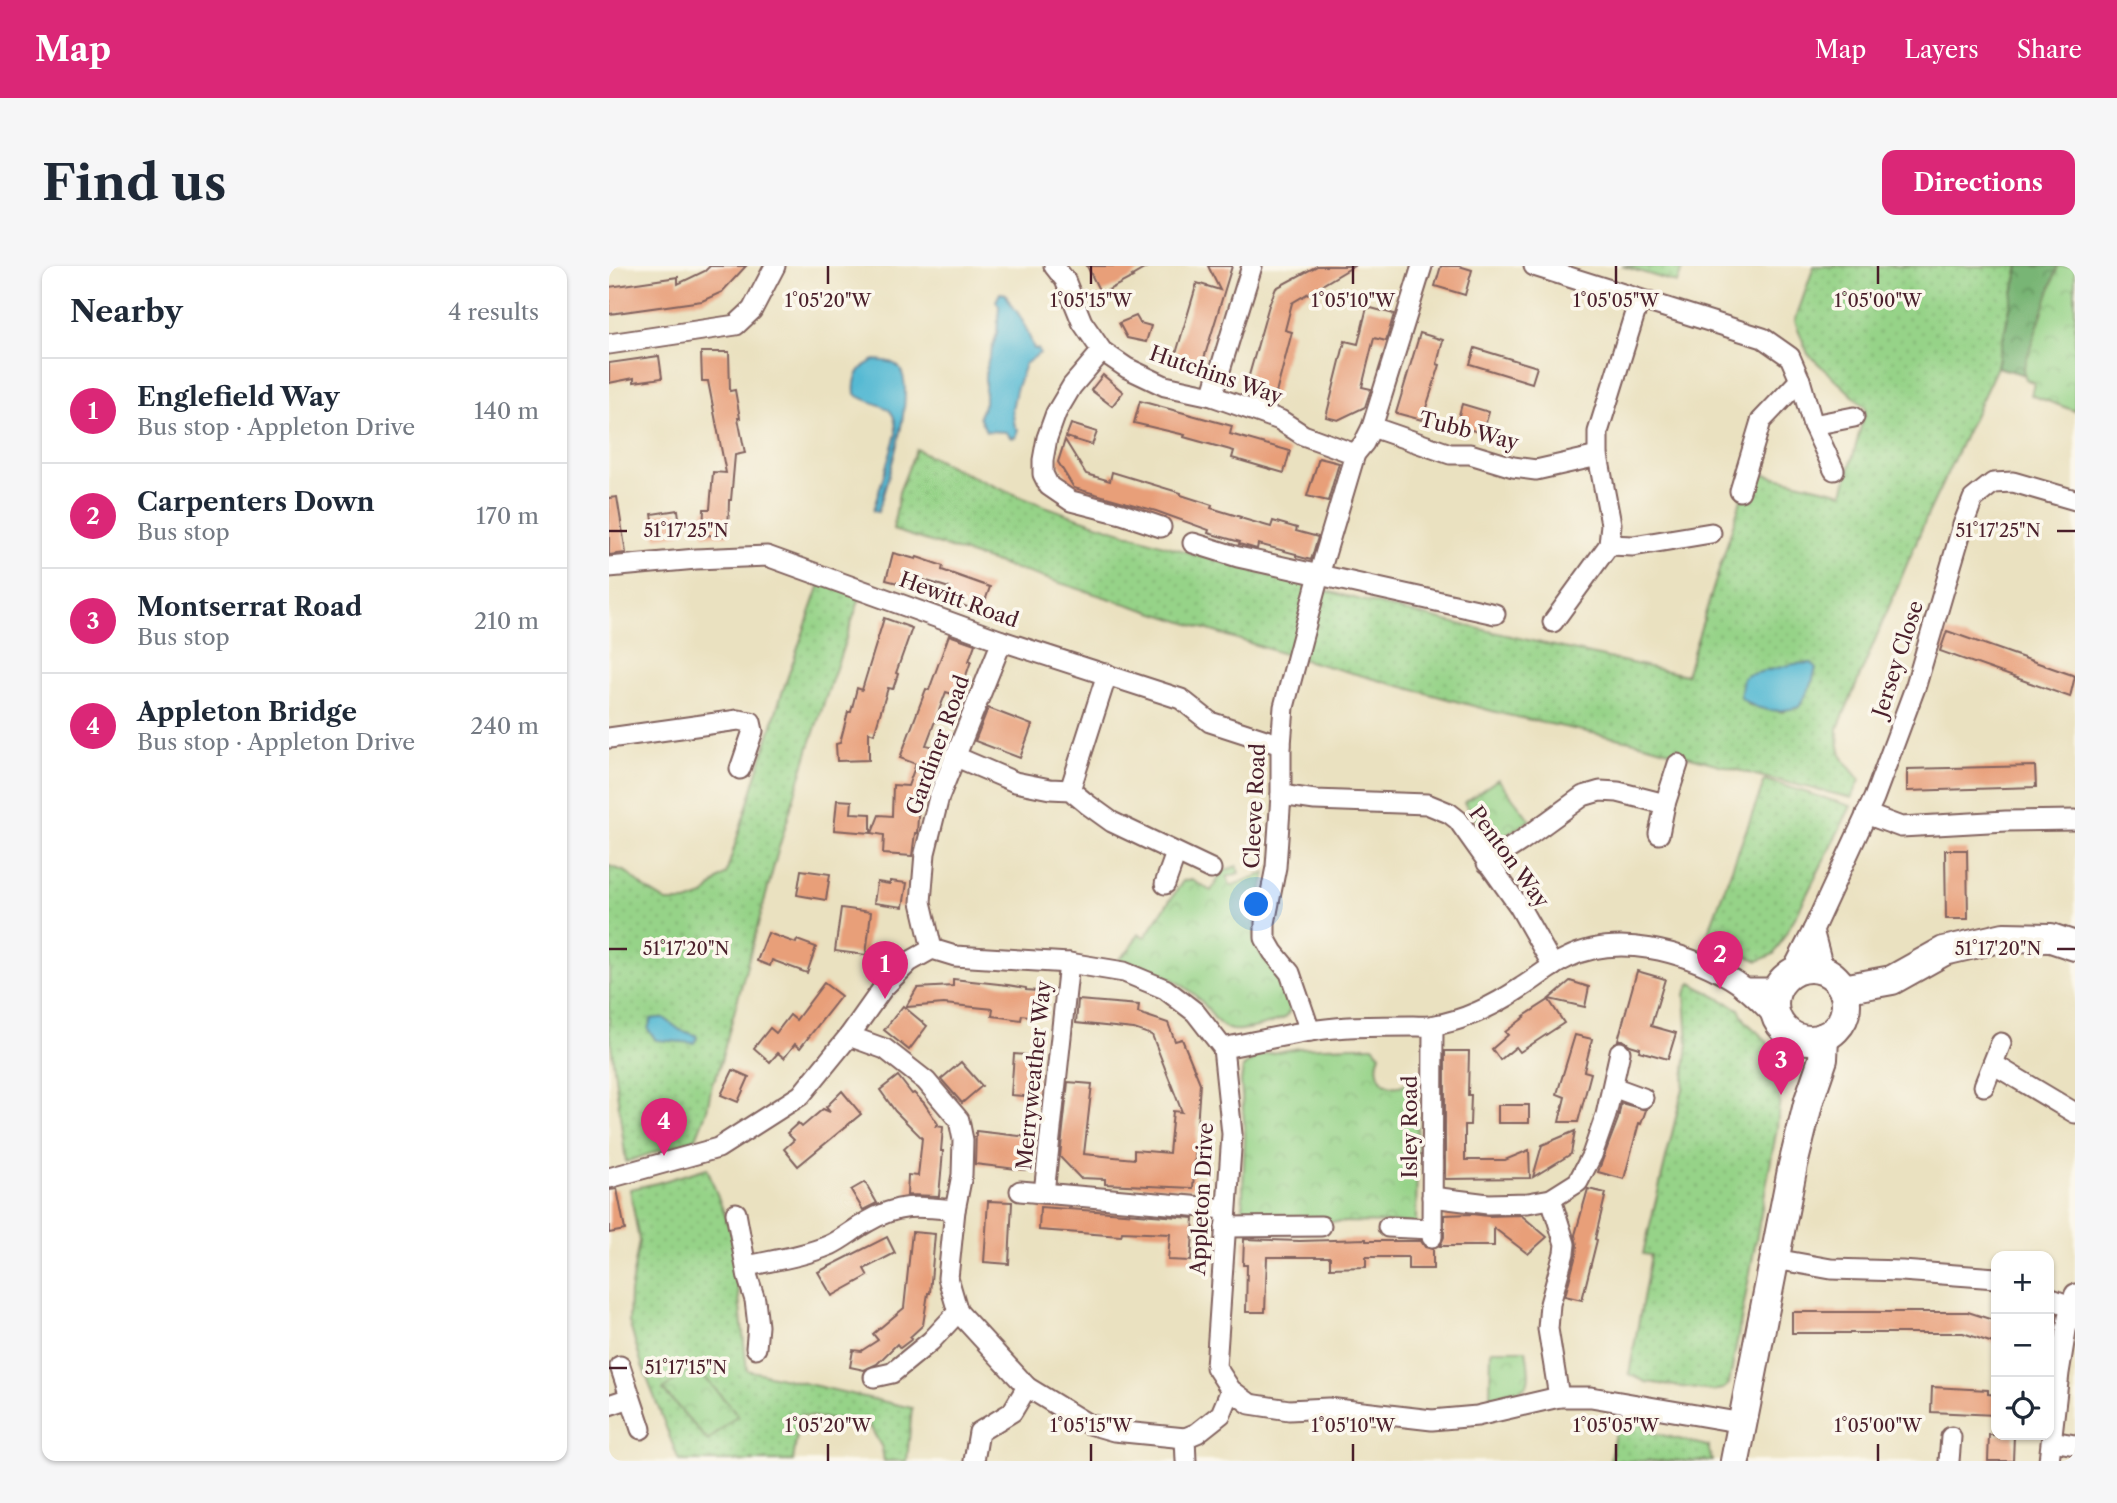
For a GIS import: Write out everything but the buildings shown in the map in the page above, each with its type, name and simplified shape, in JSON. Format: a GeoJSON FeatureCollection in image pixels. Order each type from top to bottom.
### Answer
{"type":"FeatureCollection","features":[{"type":"Feature","properties":{"kind":"street"},"geometry":{"type":"LineString","coordinates":[[609,344],[736,325],[752,310],[775,266]]}},
{"type":"Feature","properties":{"kind":"street","name":"Hutchins Way"},"geometry":{"type":"LineString","coordinates":[[1054,266],[1065,280],[1082,322],[1102,351],[1127,368],[1165,386],[1212,396],[1280,420],[1303,435],[1355,454]]}},
{"type":"Feature","properties":{"kind":"street"},"geometry":{"type":"LineString","coordinates":[[1212,396],[1252,266]]}},
{"type":"Feature","properties":{"kind":"street","name":"Cleeve Road"},"geometry":{"type":"LineString","coordinates":[[1310,1031],[1290,973],[1265,938],[1265,923],[1276,867],[1284,707],[1355,454],[1372,427],[1422,266]]}},
{"type":"Feature","properties":{"kind":"street"},"geometry":{"type":"LineString","coordinates":[[1534,266],[1763,338],[1790,357],[1800,380],[1813,425],[1833,470]]}},
{"type":"Feature","properties":{"kind":"street"},"geometry":{"type":"LineString","coordinates":[[1553,622],[1609,545],[1611,524],[1598,456],[1598,432],[1639,300]]}},
{"type":"Feature","properties":{"kind":"street"},"geometry":{"type":"LineString","coordinates":[[1102,351],[1072,386],[1056,413],[1047,438],[1043,474],[1049,486],[1071,501],[1161,527]]}},
{"type":"Feature","properties":{"kind":"street"},"geometry":{"type":"LineString","coordinates":[[1740,491],[1761,421],[1800,380]]}},
{"type":"Feature","properties":{"kind":"street"},"geometry":{"type":"LineString","coordinates":[[1813,425],[1854,417]]}},
{"type":"Feature","properties":{"kind":"street","name":"Tubb Way"},"geometry":{"type":"LineString","coordinates":[[1372,427],[1450,454],[1470,454],[1513,467],[1536,470],[1598,456]]}},
{"type":"Feature","properties":{"kind":"street","name":"Jersey Close"},"geometry":{"type":"LineString","coordinates":[[1784,981],[1813,930],[1866,814],[1916,685],[1973,499],[1993,484],[2013,482],[2075,500]]}},
{"type":"Feature","properties":{"kind":"street"},"geometry":{"type":"LineString","coordinates":[[1609,545],[1633,546],[1711,533]]}},
{"type":"Feature","properties":{"kind":"street"},"geometry":{"type":"LineString","coordinates":[[1193,542],[1238,557],[1495,614]]}},
{"type":"Feature","properties":{"kind":"street","name":"Hewitt Road"},"geometry":{"type":"LineString","coordinates":[[609,567],[768,556],[1002,641],[1181,699],[1210,722],[1281,745]]}},
{"type":"Feature","properties":{"kind":"street","name":"Gardiner Road"},"geometry":{"type":"LineString","coordinates":[[932,949],[921,902],[925,853],[939,797],[1002,641]]}},
{"type":"Feature","properties":{"kind":"street"},"geometry":{"type":"LineString","coordinates":[[1070,790],[1107,674]]}},
{"type":"Feature","properties":{"kind":"street"},"geometry":{"type":"LineString","coordinates":[[609,738],[738,720],[751,722],[754,731],[740,769]]}},
{"type":"Feature","properties":{"kind":"street"},"geometry":{"type":"LineString","coordinates":[[954,756],[1015,782],[1070,790],[1112,822],[1210,869]]}},
{"type":"Feature","properties":{"kind":"street"},"geometry":{"type":"LineString","coordinates":[[1659,834],[1678,764]]}},
{"type":"Feature","properties":{"kind":"street"},"geometry":{"type":"LineString","coordinates":[[1487,863],[1583,796],[1600,791],[1618,792],[1665,804]]}},
{"type":"Feature","properties":{"kind":"street","name":"Penton Way"},"geometry":{"type":"LineString","coordinates":[[1281,795],[1315,800],[1427,804],[1449,813],[1458,820],[1519,906],[1553,966]]}},
{"type":"Feature","properties":{"kind":"street"},"geometry":{"type":"LineString","coordinates":[[1866,814],[1901,827],[2075,820]]}},
{"type":"Feature","properties":{"kind":"street"},"geometry":{"type":"LineString","coordinates":[[1165,884],[1176,853]]}},
{"type":"Feature","properties":{"kind":"street"},"geometry":{"type":"LineString","coordinates":[[609,1178],[718,1148],[801,1095],[849,1036],[883,988],[909,962],[932,949],[955,956],[1069,963],[1124,972],[1165,989],[1195,1012],[1223,1048],[1310,1031],[1348,1027],[1433,1026],[1474,1013],[1520,989],[1567,957],[1609,946],[1635,946],[1663,951],[1731,978],[1800,1032],[1838,1027],[1837,992],[1813,930]]}},
{"type":"Feature","properties":{"kind":"street"},"geometry":{"type":"LineString","coordinates":[[1837,992],[1892,980],[1944,951],[2004,937],[2051,938],[2075,946]]}},
{"type":"Feature","properties":{"kind":"street","name":"Merryweather Way"},"geometry":{"type":"LineString","coordinates":[[1044,1193],[1069,963]]}},
{"type":"Feature","properties":{"kind":"street"},"geometry":{"type":"LineString","coordinates":[[1744,988],[1784,981],[1803,969],[1816,968],[1837,992]]}},
{"type":"Feature","properties":{"kind":"street"},"geometry":{"type":"LineString","coordinates":[[1735,1461],[1793,1165],[1809,1100],[1823,1059],[1800,1032],[1774,1008],[1784,981]]}},
{"type":"Feature","properties":{"kind":"street","name":"Isley Road"},"geometry":{"type":"LineString","coordinates":[[1388,1227],[1432,1233],[1433,1026]]}},
{"type":"Feature","properties":{"kind":"street"},"geometry":{"type":"LineString","coordinates":[[849,1036],[885,1049],[926,1081],[958,1119],[963,1140],[962,1175],[955,1210],[948,1278],[958,1312],[1027,1387],[1086,1423],[1114,1432],[1185,1438],[1197,1433],[1221,1414],[1231,1390],[1250,1404],[1289,1410],[1328,1408],[1432,1420],[1477,1416],[1559,1397],[1591,1397],[1743,1423]]}},
{"type":"Feature","properties":{"kind":"street"},"geometry":{"type":"LineString","coordinates":[[1985,1086],[2001,1043]]}},
{"type":"Feature","properties":{"kind":"street","name":"Appleton Drive"},"geometry":{"type":"LineString","coordinates":[[1223,1048],[1232,1134],[1216,1367],[1231,1390]]}},
{"type":"Feature","properties":{"kind":"street"},"geometry":{"type":"LineString","coordinates":[[1432,1197],[1488,1204],[1528,1203],[1551,1199],[1579,1182],[1592,1155],[1613,1087],[1620,1052]]}},
{"type":"Feature","properties":{"kind":"street"},"geometry":{"type":"LineString","coordinates":[[1993,1064],[2075,1113]]}},
{"type":"Feature","properties":{"kind":"street"},"geometry":{"type":"LineString","coordinates":[[1613,1087],[1643,1098]]}},
{"type":"Feature","properties":{"kind":"street","name":"Merryweather Way"},"geometry":{"type":"LineString","coordinates":[[1020,1191],[1226,1218]]}},
{"type":"Feature","properties":{"kind":"street"},"geometry":{"type":"LineString","coordinates":[[1551,1199],[1565,1244],[1550,1304],[1548,1329],[1559,1397]]}},
{"type":"Feature","properties":{"kind":"street"},"geometry":{"type":"LineString","coordinates":[[747,1266],[804,1254],[830,1245],[887,1211],[897,1208],[922,1206],[955,1210]]}},
{"type":"Feature","properties":{"kind":"street"},"geometry":{"type":"LineString","coordinates":[[736,1213],[755,1300],[758,1326],[756,1348]]}},
{"type":"Feature","properties":{"kind":"street"},"geometry":{"type":"LineString","coordinates":[[1226,1218],[1321,1226]]}},
{"type":"Feature","properties":{"kind":"street"},"geometry":{"type":"LineString","coordinates":[[1775,1259],[1831,1269],[1902,1270],[1991,1278]]}},
{"type":"Feature","properties":{"kind":"street"},"geometry":{"type":"LineString","coordinates":[[2049,1461],[2059,1373],[2073,1300],[2054,1298]]}},
{"type":"Feature","properties":{"kind":"street"},"geometry":{"type":"LineString","coordinates":[[874,1377],[892,1373],[930,1341],[958,1312]]}},
{"type":"Feature","properties":{"kind":"street"},"geometry":{"type":"LineString","coordinates":[[620,1366],[641,1429]]}},
{"type":"Feature","properties":{"kind":"street"},"geometry":{"type":"LineString","coordinates":[[974,1461],[979,1432],[1012,1412],[1027,1387]]}},
{"type":"Feature","properties":{"kind":"street"},"geometry":{"type":"LineString","coordinates":[[609,1405],[630,1398]]}},
{"type":"Feature","properties":{"kind":"street"},"geometry":{"type":"LineString","coordinates":[[1949,1461],[1951,1437]]}},
{"type":"Feature","properties":{"kind":"street"},"geometry":{"type":"LineString","coordinates":[[1185,1438],[1186,1461]]}},
{"type":"Feature","properties":{"kind":"street"},"geometry":{"type":"LineString","coordinates":[[2052,1441],[2075,1445]]}},
{"type":"Feature","properties":{"kind":"green space"},"geometry":{"type":"Polygon","coordinates":[[[1622,266],[1683,266],[1677,283],[1622,266]]]}},
{"type":"Feature","properties":{"kind":"green space"},"geometry":{"type":"Polygon","coordinates":[[[1814,266],[2019,266],[1997,367],[1928,514],[1838,728],[1842,757],[1860,780],[1852,798],[1644,744],[1503,714],[1297,658],[893,530],[899,492],[916,449],[1026,499],[1179,550],[1393,608],[1686,675],[1750,471],[1843,493],[1866,408],[1808,354],[1795,321],[1814,266]],[[1812,663],[1749,705],[1783,712],[1811,686],[1816,668],[1812,663]]]}},
{"type":"Feature","properties":{"kind":"green space"},"geometry":{"type":"Polygon","coordinates":[[[2019,266],[2075,266],[2075,389],[1997,367],[2019,266]]]}},
{"type":"Feature","properties":{"kind":"green space"},"geometry":{"type":"Polygon","coordinates":[[[2058,266],[2075,266],[2075,411],[2031,395],[2034,383],[2026,379],[2023,370],[2058,266]]]}},
{"type":"Feature","properties":{"kind":"green space"},"geometry":{"type":"Polygon","coordinates":[[[825,570],[864,586],[809,747],[718,1072],[712,1084],[707,1110],[696,1138],[626,1162],[609,1029],[609,866],[626,872],[667,902],[686,902],[704,896],[726,874],[780,699],[825,570]]]}},
{"type":"Feature","properties":{"kind":"green space"},"geometry":{"type":"Polygon","coordinates":[[[1498,779],[1530,820],[1498,840],[1488,838],[1464,803],[1498,779]]]}},
{"type":"Feature","properties":{"kind":"green space"},"geometry":{"type":"Polygon","coordinates":[[[1765,780],[1851,806],[1774,954],[1758,961],[1706,938],[1765,780]]]}},
{"type":"Feature","properties":{"kind":"green space"},"geometry":{"type":"Polygon","coordinates":[[[1237,866],[1239,873],[1227,877],[1230,886],[1266,873],[1256,918],[1256,943],[1291,999],[1285,1018],[1256,1027],[1233,1030],[1220,1024],[1202,1002],[1174,980],[1152,970],[1116,962],[1129,950],[1138,934],[1145,937],[1183,881],[1192,880],[1211,891],[1223,871],[1237,866]]]}},
{"type":"Feature","properties":{"kind":"green space"},"geometry":{"type":"Polygon","coordinates":[[[1691,983],[1739,1009],[1746,1022],[1763,1037],[1776,1054],[1782,1076],[1777,1128],[1729,1384],[1723,1389],[1712,1391],[1646,1382],[1629,1374],[1651,1255],[1643,1254],[1683,1088],[1688,1043],[1685,994],[1691,983]]]}},
{"type":"Feature","properties":{"kind":"green space"},"geometry":{"type":"Polygon","coordinates":[[[1373,1046],[1380,1054],[1377,1069],[1379,1075],[1387,1085],[1400,1086],[1408,1082],[1418,1091],[1416,1223],[1242,1221],[1245,1134],[1241,1082],[1243,1068],[1253,1058],[1261,1055],[1299,1048],[1373,1046]]]}},
{"type":"Feature","properties":{"kind":"green space"},"geometry":{"type":"Polygon","coordinates":[[[707,1168],[732,1234],[747,1370],[912,1408],[907,1461],[884,1461],[882,1448],[870,1426],[800,1415],[793,1461],[679,1461],[642,1365],[629,1322],[630,1292],[639,1241],[630,1189],[707,1168]]]}},
{"type":"Feature","properties":{"kind":"green space"},"geometry":{"type":"Polygon","coordinates":[[[1491,1350],[1526,1350],[1529,1374],[1525,1386],[1520,1390],[1490,1397],[1491,1350]]]}},
{"type":"Feature","properties":{"kind":"green space"},"geometry":{"type":"Polygon","coordinates":[[[693,1364],[738,1415],[708,1441],[663,1390],[693,1364]]]}},
{"type":"Feature","properties":{"kind":"green space"},"geometry":{"type":"Polygon","coordinates":[[[1618,1415],[1644,1421],[1645,1431],[1708,1446],[1712,1461],[1610,1461],[1618,1415]]]}},
{"type":"Feature","properties":{"kind":"water"},"geometry":{"type":"Polygon","coordinates":[[[1000,293],[1006,294],[1024,323],[1034,349],[1038,349],[1040,353],[1025,364],[1016,390],[1012,409],[1018,430],[1016,437],[1011,438],[1006,432],[986,431],[979,416],[985,403],[985,376],[997,333],[999,306],[996,301],[1000,293]]]}},
{"type":"Feature","properties":{"kind":"water"},"geometry":{"type":"Polygon","coordinates":[[[875,360],[898,366],[904,381],[905,398],[903,418],[878,512],[873,511],[896,434],[895,423],[893,415],[884,406],[855,394],[856,377],[861,369],[875,360]]]}},
{"type":"Feature","properties":{"kind":"water"},"geometry":{"type":"Polygon","coordinates":[[[1812,663],[1816,668],[1811,686],[1799,707],[1768,710],[1753,706],[1740,697],[1743,678],[1748,675],[1794,664],[1812,663]]]}},
{"type":"Feature","properties":{"kind":"water"},"geometry":{"type":"Polygon","coordinates":[[[664,1018],[680,1030],[696,1035],[694,1043],[656,1040],[648,1029],[651,1019],[664,1018]]]}},
{"type":"Feature","properties":{"kind":"place","name":"Carpenters Down"},"geometry":{"type":"Point","coordinates":[1720,989]}},
{"type":"Feature","properties":{"kind":"place","name":"Englefield Way"},"geometry":{"type":"Point","coordinates":[885,999]}},
{"type":"Feature","properties":{"kind":"place","name":"Montserrat Road"},"geometry":{"type":"Point","coordinates":[1781,1095]}},
{"type":"Feature","properties":{"kind":"place","name":"Appleton Bridge"},"geometry":{"type":"Point","coordinates":[664,1156]}}]}
